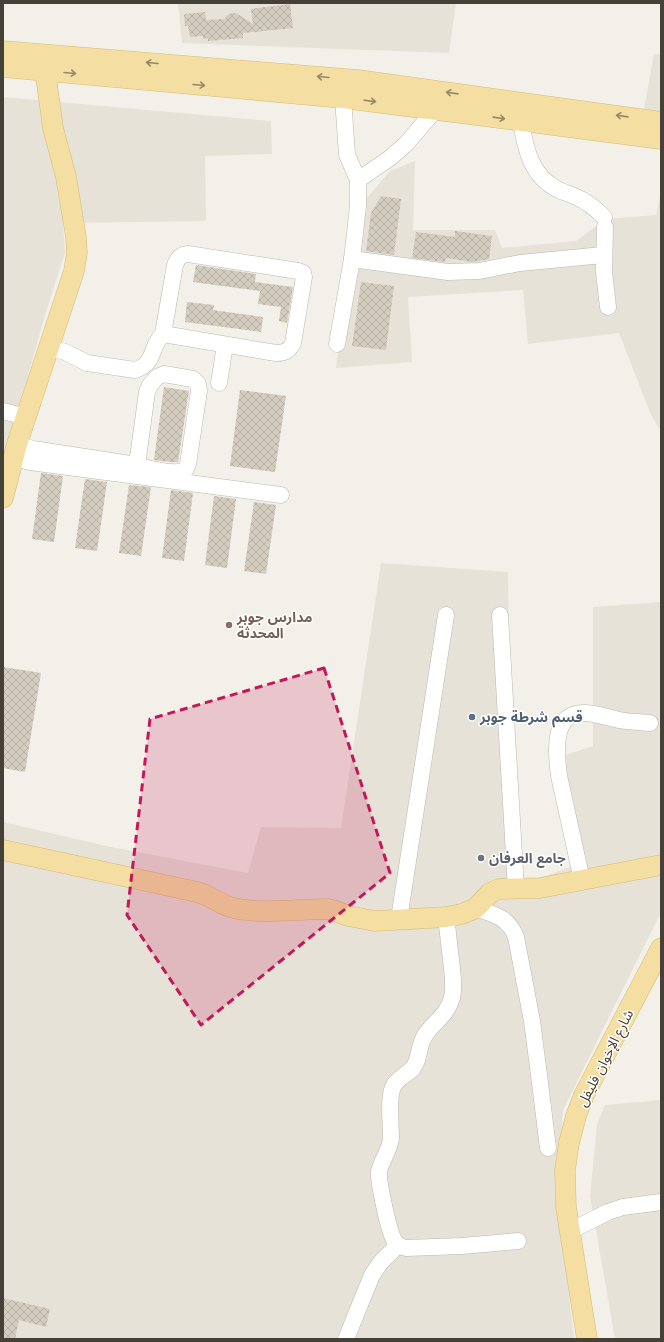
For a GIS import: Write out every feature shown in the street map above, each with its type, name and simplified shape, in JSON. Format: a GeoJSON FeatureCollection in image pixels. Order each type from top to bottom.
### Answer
{"type":"FeatureCollection","features":[{"type":"Feature","properties":{"kind":"main road"},"geometry":{"type":"LineString","coordinates":[[3,51],[358,80],[661,122]]}},
{"type":"Feature","properties":{"kind":"main road"},"geometry":{"type":"LineString","coordinates":[[3,67],[343,98],[661,139]]}},
{"type":"Feature","properties":{"kind":"main road"},"geometry":{"type":"LineString","coordinates":[[3,498],[15,451],[74,271],[77,253],[76,237],[67,184],[53,128],[45,70]]}},
{"type":"Feature","properties":{"kind":"main road"},"geometry":{"type":"LineString","coordinates":[[3,850],[197,892],[225,905],[237,908],[272,911],[329,909],[336,910],[348,916],[382,921],[462,914],[476,908],[486,896],[494,891],[504,889],[536,889],[661,865]]}},
{"type":"Feature","properties":{"kind":"main road","name":"شارع الإخوان فليفل"},"geometry":{"type":"LineString","coordinates":[[575,1228],[566,1207],[565,1170],[569,1144],[576,1116],[584,1095],[661,948]]}},
{"type":"Feature","properties":{"kind":"main road","name":"شارع الإخوان فليفل"},"geometry":{"type":"LineString","coordinates":[[587,1339],[586,1295],[575,1228],[578,1162],[581,1139],[597,1096],[661,972]]}},
{"type":"Feature","properties":{"kind":"main road","name":"شارع الإخوان فليفل"},"geometry":{"type":"LineString","coordinates":[[586,1295],[600,1339]]}},
{"type":"Feature","properties":{"kind":"street"},"geometry":{"type":"LineString","coordinates":[[337,344],[352,260],[358,206],[358,180],[347,155],[343,98]]}},
{"type":"Feature","properties":{"kind":"street"},"geometry":{"type":"LineString","coordinates":[[358,180],[406,144],[436,109]]}},
{"type":"Feature","properties":{"kind":"street"},"geometry":{"type":"LineString","coordinates":[[521,120],[525,146],[529,157],[541,176],[549,184],[559,190],[587,202],[604,222],[603,255],[608,307]]}},
{"type":"Feature","properties":{"kind":"street"},"geometry":{"type":"LineString","coordinates":[[49,347],[65,352],[87,363],[135,370],[142,368],[153,354],[158,339],[163,334],[174,265],[178,258],[183,255],[188,254],[204,256],[303,273],[304,277],[293,343],[289,350],[284,353],[225,345],[163,334]]}},
{"type":"Feature","properties":{"kind":"street"},"geometry":{"type":"LineString","coordinates":[[352,260],[448,272],[464,272],[479,271],[520,263],[603,255]]}},
{"type":"Feature","properties":{"kind":"street"},"geometry":{"type":"LineString","coordinates":[[219,383],[225,345]]}},
{"type":"Feature","properties":{"kind":"street"},"geometry":{"type":"LineString","coordinates":[[15,451],[33,449],[179,473],[185,470],[188,464],[199,391],[198,384],[193,379],[164,374],[157,377],[150,385],[147,392],[137,465]]}},
{"type":"Feature","properties":{"kind":"street"},"geometry":{"type":"LineString","coordinates":[[3,411],[26,416]]}},
{"type":"Feature","properties":{"kind":"street"},"geometry":{"type":"LineString","coordinates":[[15,451],[30,462],[281,496]]}},
{"type":"Feature","properties":{"kind":"street"},"geometry":{"type":"LineString","coordinates":[[399,919],[446,615]]}},
{"type":"Feature","properties":{"kind":"street"},"geometry":{"type":"LineString","coordinates":[[500,615],[516,889]]}},
{"type":"Feature","properties":{"kind":"street"},"geometry":{"type":"LineString","coordinates":[[582,880],[557,759],[557,740],[560,726],[572,715],[584,713],[621,720],[650,723]]}},
{"type":"Feature","properties":{"kind":"street"},"geometry":{"type":"LineString","coordinates":[[476,908],[501,917],[510,925],[516,937],[536,1052],[548,1148]]}},
{"type":"Feature","properties":{"kind":"street"},"geometry":{"type":"LineString","coordinates":[[446,916],[454,985],[451,1000],[445,1013],[424,1035],[414,1068],[400,1078],[393,1086],[391,1095],[390,1140],[387,1154],[379,1170],[379,1180],[390,1229],[394,1240],[398,1245],[406,1248],[447,1247],[518,1241]]}},
{"type":"Feature","properties":{"kind":"street"},"geometry":{"type":"LineString","coordinates":[[575,1228],[608,1212],[623,1207],[661,1202]]}},
{"type":"Feature","properties":{"kind":"street"},"geometry":{"type":"LineString","coordinates":[[346,1339],[372,1275],[381,1262],[398,1245]]}},
{"type":"Feature","properties":{"kind":"highlighted area"},"geometry":{"type":"Polygon","coordinates":[[[324,668],[390,873],[201,1025],[127,915],[150,719],[324,668]]]}},
{"type":"Feature","properties":{"kind":"shaded area"},"geometry":{"type":"Polygon","coordinates":[[[456,3],[449,53],[182,43],[178,4],[456,3]]]}},
{"type":"Feature","properties":{"kind":"shaded area"},"geometry":{"type":"Polygon","coordinates":[[[654,54],[661,55],[661,112],[644,109],[654,54]]]}},
{"type":"Feature","properties":{"kind":"shaded area"},"geometry":{"type":"Polygon","coordinates":[[[3,97],[271,121],[272,154],[205,156],[206,221],[63,223],[65,253],[46,312],[3,463],[3,97]]]}},
{"type":"Feature","properties":{"kind":"shaded area"},"geometry":{"type":"Polygon","coordinates":[[[415,161],[413,230],[495,230],[502,248],[576,241],[606,219],[656,215],[661,192],[661,431],[651,415],[619,333],[528,344],[523,290],[408,297],[412,362],[336,368],[348,271],[366,199],[390,171],[415,161]]]}},
{"type":"Feature","properties":{"kind":"shaded area"},"geometry":{"type":"Polygon","coordinates":[[[381,563],[508,572],[513,887],[571,867],[556,758],[593,746],[593,607],[661,602],[661,912],[563,1110],[558,1192],[574,1339],[3,1339],[3,822],[106,846],[248,873],[261,827],[341,828],[381,563]]]}},
{"type":"Feature","properties":{"kind":"shaded area"},"geometry":{"type":"Polygon","coordinates":[[[661,1100],[661,1339],[615,1339],[590,1196],[597,1125],[605,1105],[661,1100]]]}},
{"type":"Feature","properties":{"kind":"building"},"geometry":{"type":"Polygon","coordinates":[[[290,4],[293,28],[243,33],[243,38],[208,41],[208,38],[203,39],[203,36],[190,37],[188,26],[185,26],[184,14],[205,12],[206,20],[225,19],[226,16],[231,13],[236,13],[253,24],[251,9],[290,4]]]}},
{"type":"Feature","properties":{"kind":"building"},"geometry":{"type":"Polygon","coordinates":[[[381,196],[401,199],[394,255],[366,251],[371,213],[381,196]]]}},
{"type":"Feature","properties":{"kind":"building"},"geometry":{"type":"Polygon","coordinates":[[[455,231],[492,236],[489,259],[472,262],[446,258],[445,262],[412,258],[416,232],[455,237],[455,231]]]}},
{"type":"Feature","properties":{"kind":"building"},"geometry":{"type":"Polygon","coordinates":[[[196,265],[256,274],[255,282],[293,287],[287,323],[279,321],[281,307],[258,304],[260,291],[193,282],[196,265]]]}},
{"type":"Feature","properties":{"kind":"building"},"geometry":{"type":"Polygon","coordinates":[[[361,282],[394,286],[386,350],[352,346],[361,282]]]}},
{"type":"Feature","properties":{"kind":"building"},"geometry":{"type":"Polygon","coordinates":[[[187,302],[214,305],[213,310],[263,317],[261,332],[185,322],[187,302]]]}},
{"type":"Feature","properties":{"kind":"building"},"geometry":{"type":"Polygon","coordinates":[[[164,387],[189,391],[178,462],[154,460],[164,387]]]}},
{"type":"Feature","properties":{"kind":"building"},"geometry":{"type":"Polygon","coordinates":[[[240,390],[286,396],[275,472],[230,466],[240,390]]]}},
{"type":"Feature","properties":{"kind":"building"},"geometry":{"type":"Polygon","coordinates":[[[41,473],[63,476],[54,542],[32,539],[41,473]]]}},
{"type":"Feature","properties":{"kind":"building"},"geometry":{"type":"Polygon","coordinates":[[[85,479],[107,482],[97,551],[75,548],[85,479]]]}},
{"type":"Feature","properties":{"kind":"building"},"geometry":{"type":"Polygon","coordinates":[[[129,485],[151,487],[141,556],[119,553],[129,485]]]}},
{"type":"Feature","properties":{"kind":"building"},"geometry":{"type":"Polygon","coordinates":[[[171,490],[193,493],[184,561],[162,558],[171,490]]]}},
{"type":"Feature","properties":{"kind":"building"},"geometry":{"type":"Polygon","coordinates":[[[214,496],[236,499],[227,568],[205,565],[214,496]]]}},
{"type":"Feature","properties":{"kind":"building"},"geometry":{"type":"Polygon","coordinates":[[[254,502],[276,505],[266,574],[244,571],[254,502]]]}},
{"type":"Feature","properties":{"kind":"building"},"geometry":{"type":"Polygon","coordinates":[[[3,667],[41,673],[25,772],[3,768],[3,667]]]}},
{"type":"Feature","properties":{"kind":"building"},"geometry":{"type":"Polygon","coordinates":[[[3,1298],[50,1309],[46,1327],[19,1320],[15,1339],[3,1339],[3,1298]]]}},
{"type":"Feature","properties":{"kind":"place","name":"مدارس جوبر المحدثة"},"geometry":{"type":"Point","coordinates":[229,625]}},
{"type":"Feature","properties":{"kind":"place","name":"قسم شرطة جوبر"},"geometry":{"type":"Point","coordinates":[472,717]}},
{"type":"Feature","properties":{"kind":"place","name":"جامع العرفان"},"geometry":{"type":"Point","coordinates":[481,858]}}]}
